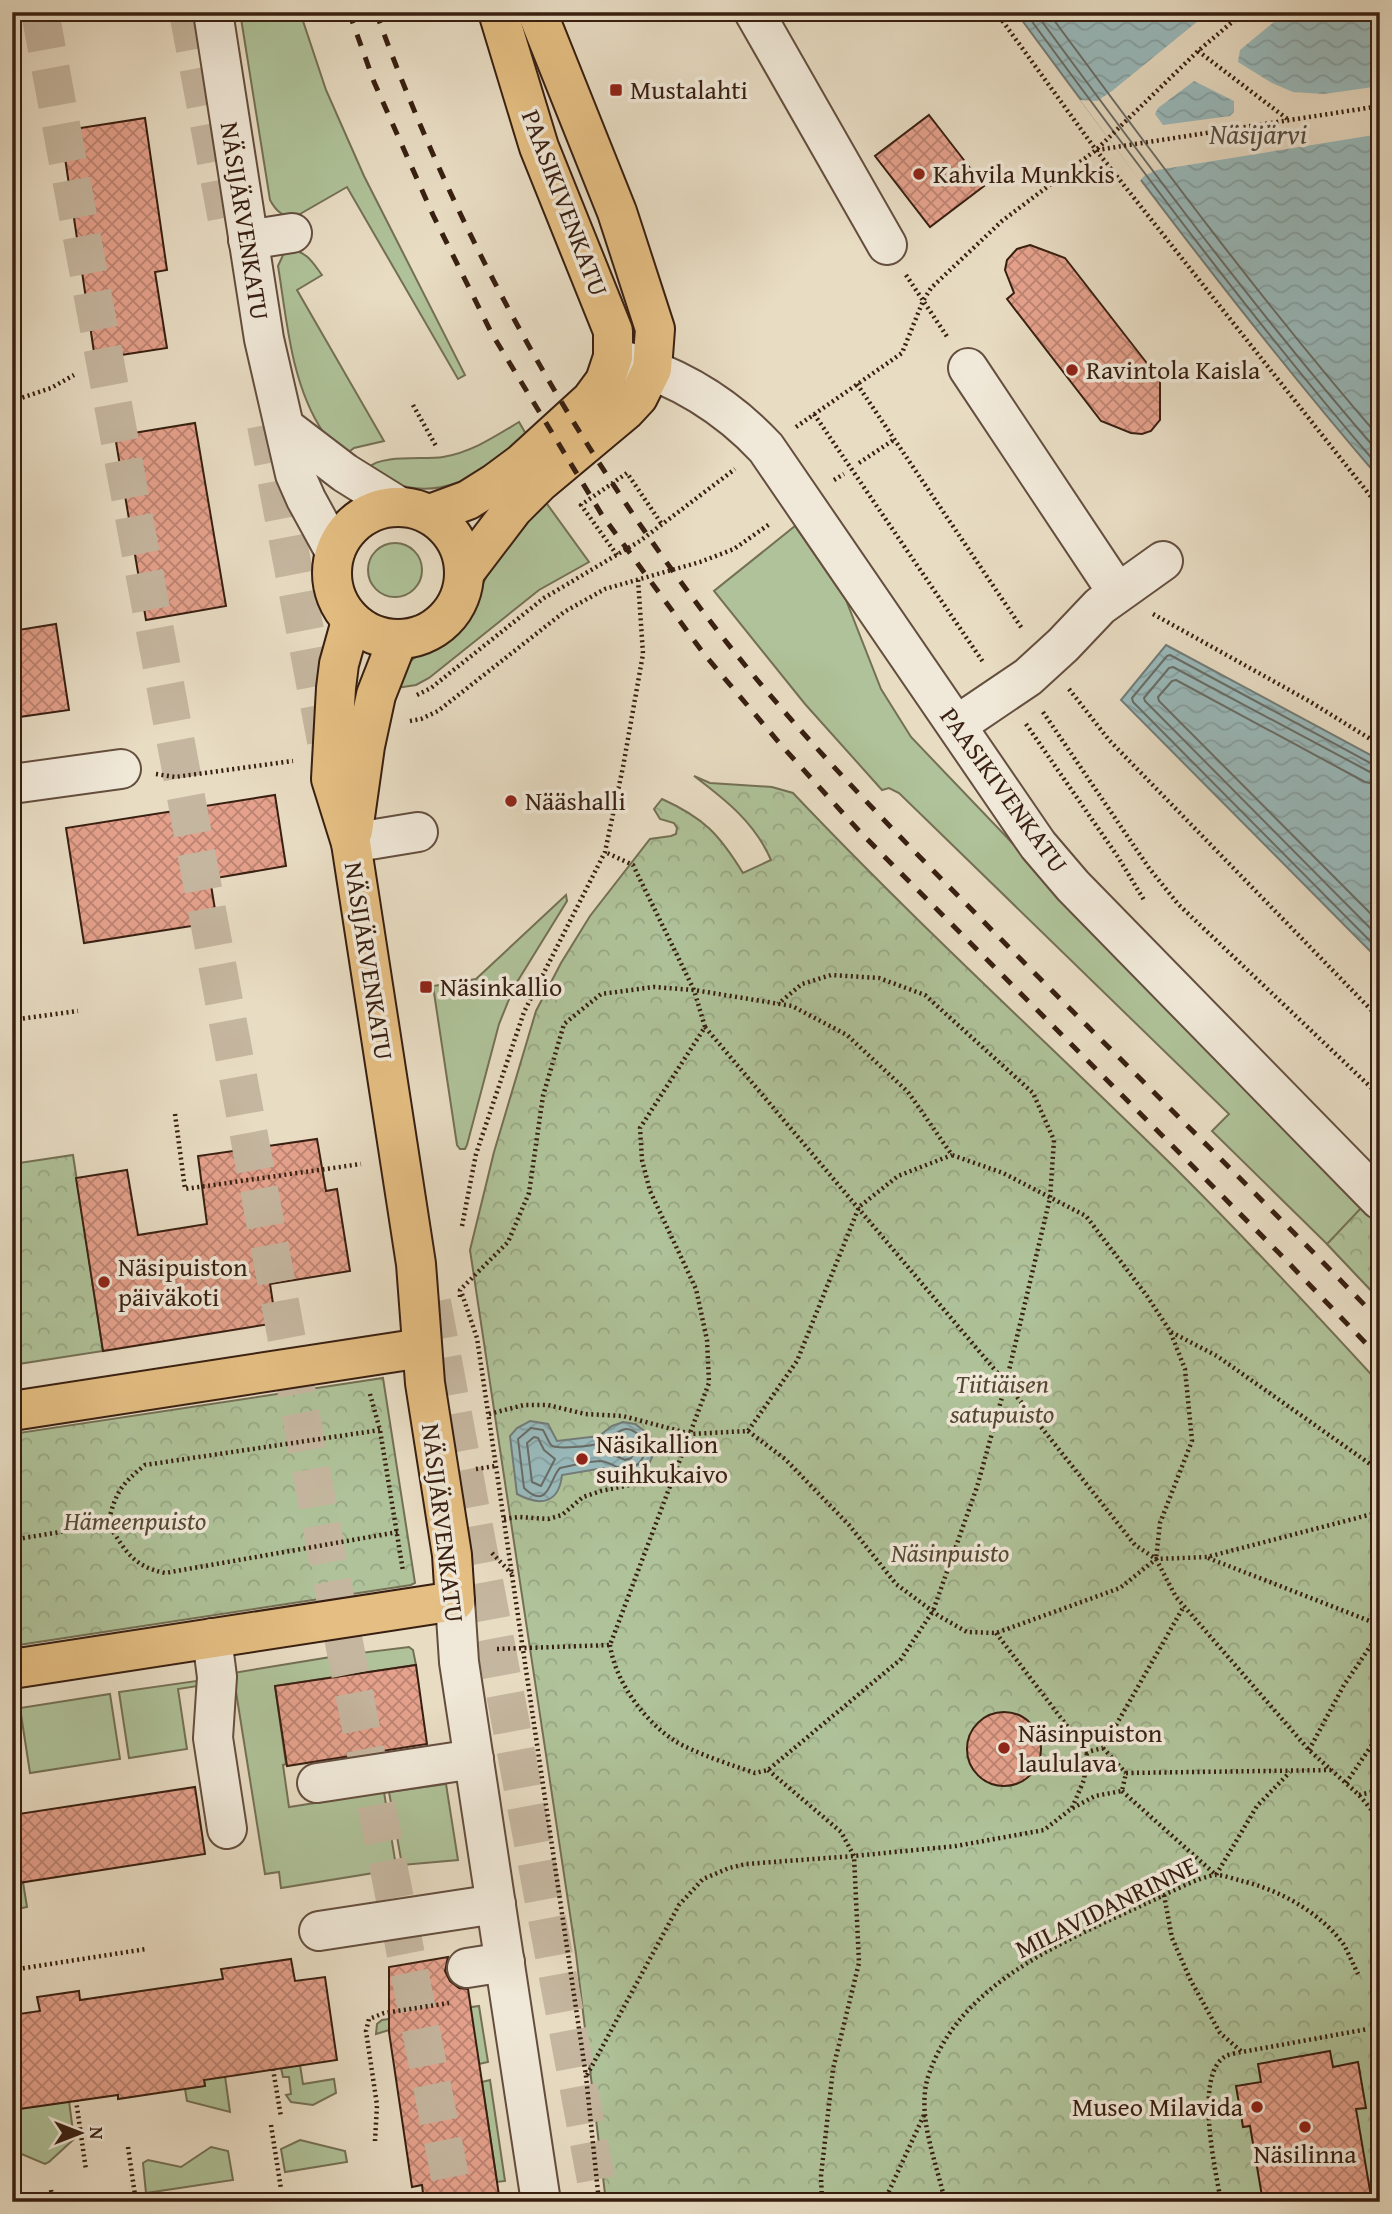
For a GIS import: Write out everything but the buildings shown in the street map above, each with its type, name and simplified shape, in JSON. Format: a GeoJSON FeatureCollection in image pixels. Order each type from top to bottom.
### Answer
{"type":"FeatureCollection","features":[{"type":"Feature","properties":{"kind":"main road","name":"PAASIKIVENKATU"},"geometry":{"type":"LineString","coordinates":[[516,15],[539,147],[613,331],[613,357]]}},
{"type":"Feature","properties":{"kind":"main road","name":"PAASIKIVENKATU"},"geometry":{"type":"LineString","coordinates":[[516,15],[617,212],[655,329],[652,369]]}},
{"type":"Feature","properties":{"kind":"main road"},"geometry":{"type":"LineString","coordinates":[[414,510],[448,529],[460,549],[465,572],[460,597],[446,620],[424,634],[398,639],[373,635],[351,621],[337,600],[334,588],[332,576],[335,552],[349,528],[371,512],[414,510],[468,500],[522,463],[592,400],[605,381],[613,357]]}},
{"type":"Feature","properties":{"kind":"main road"},"geometry":{"type":"LineString","coordinates":[[465,572],[513,509],[638,397],[652,369]]}},
{"type":"Feature","properties":{"kind":"main road","name":"NÄSIJÄRVENKATU"},"geometry":{"type":"LineString","coordinates":[[351,621],[339,664],[331,779],[351,843],[416,1264],[425,1383],[452,1555],[455,1601]]}},
{"type":"Feature","properties":{"kind":"main road","name":"NÄSIJÄRVENKATU"},"geometry":{"type":"LineString","coordinates":[[351,843],[365,746],[376,695],[398,639]]}},
{"type":"Feature","properties":{"kind":"main road"},"geometry":{"type":"LineString","coordinates":[[12,1411],[422,1348]]}},
{"type":"Feature","properties":{"kind":"main road"},"geometry":{"type":"LineString","coordinates":[[12,1669],[455,1601]]}},
{"type":"Feature","properties":{"kind":"street","name":"NÄSIJÄRVENKATU"},"geometry":{"type":"LineString","coordinates":[[213,12],[264,339],[295,474],[335,552]]}},
{"type":"Feature","properties":{"kind":"street"},"geometry":{"type":"LineString","coordinates":[[754,12],[887,245]]}},
{"type":"Feature","properties":{"kind":"street"},"geometry":{"type":"LineString","coordinates":[[248,240],[292,233]]}},
{"type":"Feature","properties":{"kind":"street","name":"PAASIKIVENKATU"},"geometry":{"type":"LineString","coordinates":[[613,357],[652,369],[691,388],[730,415],[766,448],[1038,845],[1073,886],[1380,1200]]}},
{"type":"Feature","properties":{"kind":"street"},"geometry":{"type":"LineString","coordinates":[[968,368],[1117,592]]}},
{"type":"Feature","properties":{"kind":"street"},"geometry":{"type":"LineString","coordinates":[[286,428],[345,473],[414,510]]}},
{"type":"Feature","properties":{"kind":"street"},"geometry":{"type":"LineString","coordinates":[[957,725],[1026,677],[1117,592],[1163,561]]}},
{"type":"Feature","properties":{"kind":"street"},"geometry":{"type":"LineString","coordinates":[[12,784],[121,769]]}},
{"type":"Feature","properties":{"kind":"street"},"geometry":{"type":"LineString","coordinates":[[351,843],[418,832]]}},
{"type":"Feature","properties":{"kind":"street","name":"NÄSIJÄRVENKATU"},"geometry":{"type":"LineString","coordinates":[[455,1601],[459,1662],[541,2202]]}},
{"type":"Feature","properties":{"kind":"street"},"geometry":{"type":"LineString","coordinates":[[212,1638],[218,1676],[213,1738],[227,1829]]}},
{"type":"Feature","properties":{"kind":"street"},"geometry":{"type":"LineString","coordinates":[[317,1783],[474,1759]]}},
{"type":"Feature","properties":{"kind":"street"},"geometry":{"type":"LineString","coordinates":[[319,1931],[496,1904]]}},
{"type":"Feature","properties":{"kind":"street"},"geometry":{"type":"LineString","coordinates":[[463,1985],[505,1962]]}},
{"type":"Feature","properties":{"kind":"path"},"geometry":{"type":"LineString","coordinates":[[996,12],[1096,150],[1380,508]]}},
{"type":"Feature","properties":{"kind":"path"},"geometry":{"type":"LineString","coordinates":[[793,429],[902,352],[931,288],[1002,221],[1096,150],[1198,51],[1244,12]]}},
{"type":"Feature","properties":{"kind":"path"},"geometry":{"type":"LineString","coordinates":[[1198,51],[1290,121]]}},
{"type":"Feature","properties":{"kind":"path"},"geometry":{"type":"LineString","coordinates":[[1096,150],[1380,106]]}},
{"type":"Feature","properties":{"kind":"path"},"geometry":{"type":"LineString","coordinates":[[887,245],[968,368]]}},
{"type":"Feature","properties":{"kind":"path"},"geometry":{"type":"LineString","coordinates":[[12,401],[51,388],[74,375]]}},
{"type":"Feature","properties":{"kind":"path"},"geometry":{"type":"LineString","coordinates":[[858,384],[1031,642],[1026,677],[1044,713],[1149,868],[1178,904],[1380,1096]]}},
{"type":"Feature","properties":{"kind":"path"},"geometry":{"type":"LineString","coordinates":[[413,405],[436,446]]}},
{"type":"Feature","properties":{"kind":"path"},"geometry":{"type":"LineString","coordinates":[[814,414],[934,593],[1026,677],[1109,740],[1380,1019]]}},
{"type":"Feature","properties":{"kind":"path"},"geometry":{"type":"LineString","coordinates":[[859,463],[895,439]]}},
{"type":"Feature","properties":{"kind":"path"},"geometry":{"type":"LineString","coordinates":[[405,698],[431,688],[544,598],[640,541],[740,466]]}},
{"type":"Feature","properties":{"kind":"path"},"geometry":{"type":"LineString","coordinates":[[617,555],[581,505],[627,473],[662,523]]}},
{"type":"Feature","properties":{"kind":"path"},"geometry":{"type":"LineString","coordinates":[[404,722],[421,719],[438,711],[564,612],[605,589],[700,562],[734,549],[777,519]]}},
{"type":"Feature","properties":{"kind":"path"},"geometry":{"type":"LineString","coordinates":[[462,1226],[476,1154],[524,1012],[605,852],[643,654],[638,579]]}},
{"type":"Feature","properties":{"kind":"path"},"geometry":{"type":"LineString","coordinates":[[1117,592],[1309,701],[1380,745]]}},
{"type":"Feature","properties":{"kind":"path"},"geometry":{"type":"LineString","coordinates":[[1026,677],[1118,857],[1147,905]]}},
{"type":"Feature","properties":{"kind":"path"},"geometry":{"type":"LineString","coordinates":[[121,769],[175,777],[304,759]]}},
{"type":"Feature","properties":{"kind":"path"},"geometry":{"type":"LineString","coordinates":[[605,852],[634,865],[694,990],[705,1027],[1006,1383],[1135,1545],[1156,1559],[1184,1606],[1309,1750],[1359,1795],[1380,1820]]}},
{"type":"Feature","properties":{"kind":"path"},"geometry":{"type":"LineString","coordinates":[[705,1027],[640,1128],[642,1160],[650,1191],[696,1289],[707,1340],[709,1383],[610,1645],[612,1663],[637,1707],[675,1741],[755,1773],[768,1770],[901,1659],[933,1611],[977,1487],[1006,1383],[1050,1198],[1055,1140],[1032,1093],[925,995],[879,978],[831,975],[802,984],[777,1005]]}},
{"type":"Feature","properties":{"kind":"path"},"geometry":{"type":"LineString","coordinates":[[599,2202],[586,2077],[489,1414],[477,1338],[460,1290],[508,1242],[529,1193],[543,1096],[564,1024],[601,994],[654,987],[694,990],[792,1006],[847,1035],[908,1092],[952,1155],[1003,1173],[1086,1216],[1170,1331],[1185,1369],[1192,1441],[1160,1523],[1156,1559]]}},
{"type":"Feature","properties":{"kind":"path"},"geometry":{"type":"LineString","coordinates":[[12,1020],[78,1011]]}},
{"type":"Feature","properties":{"kind":"path"},"geometry":{"type":"LineString","coordinates":[[175,1114],[185,1189],[366,1163]]}},
{"type":"Feature","properties":{"kind":"path"},"geometry":{"type":"LineString","coordinates":[[748,1431],[797,1360],[859,1207],[898,1176],[952,1155]]}},
{"type":"Feature","properties":{"kind":"path"},"geometry":{"type":"LineString","coordinates":[[1170,1331],[1217,1356],[1380,1471]]}},
{"type":"Feature","properties":{"kind":"path"},"geometry":{"type":"LineString","coordinates":[[370,1393],[380,1430],[403,1573]]}},
{"type":"Feature","properties":{"kind":"path"},"geometry":{"type":"LineString","coordinates":[[489,1414],[524,1405],[548,1405],[585,1414],[623,1416],[691,1434],[748,1431],[785,1459],[849,1525],[896,1584],[967,1632],[996,1633],[1120,1588],[1156,1559],[1207,1558],[1380,1512]]}},
{"type":"Feature","properties":{"kind":"path"},"geometry":{"type":"LineString","coordinates":[[380,1430],[145,1465],[115,1497],[108,1524],[127,1552],[145,1569],[165,1573],[398,1532]]}},
{"type":"Feature","properties":{"kind":"path"},"geometry":{"type":"LineString","coordinates":[[470,1471],[496,1466]]}},
{"type":"Feature","properties":{"kind":"path"},"geometry":{"type":"LineString","coordinates":[[504,1519],[548,1519],[562,1515],[583,1497],[601,1491],[659,1476],[672,1479]]}},
{"type":"Feature","properties":{"kind":"path"},"geometry":{"type":"LineString","coordinates":[[12,1540],[108,1524]]}},
{"type":"Feature","properties":{"kind":"path"},"geometry":{"type":"LineString","coordinates":[[1207,1558],[1380,1625]]}},
{"type":"Feature","properties":{"kind":"path"},"geometry":{"type":"LineString","coordinates":[[1087,1752],[1103,1748],[1184,1606]]}},
{"type":"Feature","properties":{"kind":"path"},"geometry":{"type":"LineString","coordinates":[[1309,1750],[1344,1685],[1380,1632]]}},
{"type":"Feature","properties":{"kind":"path"},"geometry":{"type":"LineString","coordinates":[[996,1633],[1087,1752],[1084,1780],[1071,1809]]}},
{"type":"Feature","properties":{"kind":"path"},"geometry":{"type":"LineString","coordinates":[[491,1650],[610,1645]]}},
{"type":"Feature","properties":{"kind":"path"},"geometry":{"type":"LineString","coordinates":[[1346,1783],[1380,1733]]}},
{"type":"Feature","properties":{"kind":"path"},"geometry":{"type":"LineString","coordinates":[[1103,1748],[1126,1773],[1332,1770]]}},
{"type":"Feature","properties":{"kind":"path"},"geometry":{"type":"LineString","coordinates":[[768,1770],[841,1832],[854,1856],[859,1964],[833,2069],[821,2176],[822,2202]]}},
{"type":"Feature","properties":{"kind":"path"},"geometry":{"type":"LineString","coordinates":[[1122,1791],[1216,1875],[1257,1806],[1290,1772]]}},
{"type":"Feature","properties":{"kind":"path"},"geometry":{"type":"LineString","coordinates":[[1122,1791],[1126,1773]]}},
{"type":"Feature","properties":{"kind":"path"},"geometry":{"type":"LineString","coordinates":[[1359,1795],[1380,1790]]}},
{"type":"Feature","properties":{"kind":"path"},"geometry":{"type":"LineString","coordinates":[[586,2077],[679,1905],[703,1879],[729,1867],[746,1864],[956,1846],[1044,1830],[1071,1809],[1095,1796],[1122,1791]]}},
{"type":"Feature","properties":{"kind":"path","name":"MILAVIDANRINNE"},"geometry":{"type":"LineString","coordinates":[[945,2202],[924,2114],[928,2078],[947,2035],[979,1999],[1049,1950],[1164,1895],[1216,1875],[1254,1884],[1298,1905],[1325,1924],[1344,1945],[1358,1974]]}},
{"type":"Feature","properties":{"kind":"path"},"geometry":{"type":"LineString","coordinates":[[1164,1895],[1172,1938],[1191,1981],[1220,2033],[1242,2052]]}},
{"type":"Feature","properties":{"kind":"path"},"geometry":{"type":"LineString","coordinates":[[12,1970],[146,1949]]}},
{"type":"Feature","properties":{"kind":"path"},"geometry":{"type":"LineString","coordinates":[[375,2141],[377,2105],[366,2031],[369,2019],[463,1985]]}},
{"type":"Feature","properties":{"kind":"path"},"geometry":{"type":"LineString","coordinates":[[1222,2202],[1207,2105],[1213,2071],[1224,2057],[1368,2028]]}},
{"type":"Feature","properties":{"kind":"path"},"geometry":{"type":"LineString","coordinates":[[273,2069],[281,2117]]}},
{"type":"Feature","properties":{"kind":"path"},"geometry":{"type":"LineString","coordinates":[[76,2101],[86,2170]]}},
{"type":"Feature","properties":{"kind":"path"},"geometry":{"type":"LineString","coordinates":[[884,2202],[924,2114]]}},
{"type":"Feature","properties":{"kind":"path"},"geometry":{"type":"LineString","coordinates":[[271,2125],[281,2189]]}},
{"type":"Feature","properties":{"kind":"path"},"geometry":{"type":"LineString","coordinates":[[128,2147],[136,2202]]}},
{"type":"Feature","properties":{"kind":"path"},"geometry":{"type":"LineString","coordinates":[[51,2190],[53,2202]]}},
{"type":"Feature","properties":{"kind":"green space"},"geometry":{"type":"Polygon","coordinates":[[[240,12],[300,12],[326,90],[364,176],[465,375],[458,379],[347,187],[293,218],[279,212],[272,204],[240,12]]]}},
{"type":"Feature","properties":{"kind":"green space"},"geometry":{"type":"Polygon","coordinates":[[[292,250],[306,256],[322,275],[297,290],[384,441],[354,448],[345,455],[325,435],[312,413],[292,352],[278,266],[283,255],[292,250]]]}},
{"type":"Feature","properties":{"kind":"green space"},"geometry":{"type":"Polygon","coordinates":[[[519,422],[530,441],[482,472],[447,486],[410,488],[388,481],[368,468],[392,459],[435,458],[464,452],[519,422]]]}},
{"type":"Feature","properties":{"kind":"green space"},"geometry":{"type":"Polygon","coordinates":[[[542,497],[589,562],[539,590],[429,678],[416,685],[390,689],[399,673],[413,659],[443,641],[459,627],[474,603],[501,545],[542,497]]]}},
{"type":"Feature","properties":{"kind":"green space"},"geometry":{"type":"Polygon","coordinates":[[[795,526],[846,600],[881,689],[911,737],[1380,1228],[1380,1300],[1212,1131],[1229,1114],[899,793],[889,788],[882,790],[805,704],[714,591],[795,526]]]}},
{"type":"Feature","properties":{"kind":"green space"},"geometry":{"type":"Polygon","coordinates":[[[395,543],[414,551],[422,570],[414,589],[395,597],[376,589],[368,570],[376,551],[395,543]]]}},
{"type":"Feature","properties":{"kind":"green space","name":"Näsinpuisto"},"geometry":{"type":"Polygon","coordinates":[[[694,776],[710,783],[772,787],[793,793],[936,937],[1179,1172],[1380,1384],[1380,2202],[606,2202],[576,1954],[470,1250],[494,1152],[536,1011],[590,916],[650,839],[676,834],[674,823],[660,819],[654,809],[662,799],[700,820],[718,837],[743,873],[771,860],[748,823],[694,776]]]}},
{"type":"Feature","properties":{"kind":"green space"},"geometry":{"type":"Polygon","coordinates":[[[566,895],[567,901],[514,987],[499,1024],[467,1145],[465,1149],[460,1149],[457,1145],[433,986],[476,979],[566,895]]]}},
{"type":"Feature","properties":{"kind":"green space"},"geometry":{"type":"Polygon","coordinates":[[[73,1155],[103,1351],[12,1365],[12,1164],[73,1155]]]}},
{"type":"Feature","properties":{"kind":"green space"},"geometry":{"type":"Polygon","coordinates":[[[1380,1188],[1380,1300],[1327,1244],[1380,1188]]]}},
{"type":"Feature","properties":{"kind":"green space","name":"Hämeenpuisto"},"geometry":{"type":"Polygon","coordinates":[[[383,1378],[415,1583],[12,1646],[12,1434],[383,1378]]]}},
{"type":"Feature","properties":{"kind":"green space"},"geometry":{"type":"Polygon","coordinates":[[[409,1647],[413,1650],[416,1665],[356,1674],[352,1654],[409,1647]]]}},
{"type":"Feature","properties":{"kind":"green space"},"geometry":{"type":"Polygon","coordinates":[[[331,1657],[334,1677],[275,1686],[289,1807],[334,1800],[342,1795],[384,1792],[396,1866],[392,1870],[281,1888],[279,1872],[265,1874],[233,1673],[331,1657]]]}},
{"type":"Feature","properties":{"kind":"green space"},"geometry":{"type":"Polygon","coordinates":[[[203,1680],[204,1685],[178,1689],[187,1749],[129,1758],[119,1692],[203,1680]]]}},
{"type":"Feature","properties":{"kind":"green space"},"geometry":{"type":"Polygon","coordinates":[[[110,1694],[120,1759],[30,1773],[20,1708],[110,1694]]]}},
{"type":"Feature","properties":{"kind":"green space"},"geometry":{"type":"Polygon","coordinates":[[[12,1725],[20,1774],[15,1776],[20,1814],[12,1815],[12,1725]]]}},
{"type":"Feature","properties":{"kind":"green space"},"geometry":{"type":"Polygon","coordinates":[[[446,1784],[458,1860],[402,1865],[389,1792],[446,1784]]]}},
{"type":"Feature","properties":{"kind":"green space"},"geometry":{"type":"Polygon","coordinates":[[[23,1882],[27,1907],[12,1910],[12,1884],[23,1882]]]}},
{"type":"Feature","properties":{"kind":"green space"},"geometry":{"type":"Polygon","coordinates":[[[479,2006],[488,2062],[479,2064],[389,2030],[376,2034],[377,2024],[382,2020],[479,2006]]]}},
{"type":"Feature","properties":{"kind":"green space"},"geometry":{"type":"Polygon","coordinates":[[[300,2065],[303,2084],[334,2079],[336,2093],[313,2105],[291,2102],[286,2095],[291,2094],[289,2077],[283,2077],[281,2068],[300,2065]]]}},
{"type":"Feature","properties":{"kind":"green space"},"geometry":{"type":"Polygon","coordinates":[[[225,2076],[230,2112],[187,2101],[185,2089],[205,2086],[204,2079],[225,2076]]]}},
{"type":"Feature","properties":{"kind":"green space"},"geometry":{"type":"Polygon","coordinates":[[[490,2080],[505,2181],[497,2182],[482,2082],[490,2080]]]}},
{"type":"Feature","properties":{"kind":"green space"},"geometry":{"type":"Polygon","coordinates":[[[69,2101],[74,2139],[49,2162],[45,2164],[12,2150],[12,2114],[18,2113],[17,2109],[69,2101]]]}},
{"type":"Feature","properties":{"kind":"green space"},"geometry":{"type":"Polygon","coordinates":[[[300,2140],[345,2151],[347,2162],[285,2172],[281,2149],[300,2140]]]}},
{"type":"Feature","properties":{"kind":"green space"},"geometry":{"type":"Polygon","coordinates":[[[211,2147],[228,2151],[233,2180],[146,2193],[143,2163],[148,2160],[181,2167],[211,2147]]]}},
{"type":"Feature","properties":{"kind":"water","name":"Näsijärvi"},"geometry":{"type":"Polygon","coordinates":[[[1016,12],[1380,12],[1380,479],[1239,307],[1016,12]]]}},
{"type":"Feature","properties":{"kind":"water"},"geometry":{"type":"Polygon","coordinates":[[[1166,645],[1380,760],[1380,961],[1121,700],[1166,645]]]}},
{"type":"Feature","properties":{"kind":"water","name":"Näsikallion suihkukaivo"},"geometry":{"type":"Polygon","coordinates":[[[530,1421],[548,1424],[557,1441],[599,1436],[623,1422],[635,1424],[650,1435],[654,1453],[649,1464],[627,1476],[603,1468],[562,1475],[553,1497],[541,1501],[526,1498],[517,1494],[510,1436],[517,1428],[530,1421]]]}},
{"type":"Feature","properties":{"kind":"pier"},"geometry":{"type":"Polygon","coordinates":[[[1209,12],[1286,12],[1240,50],[1238,62],[1272,83],[1293,92],[1324,94],[1380,86],[1380,134],[1157,170],[1140,181],[1080,100],[1097,101],[1209,12]],[[1194,81],[1158,108],[1155,114],[1163,125],[1230,116],[1234,112],[1234,101],[1194,81]]]}},
{"type":"Feature","properties":{"kind":"tunnel"},"geometry":{"type":"LineString","coordinates":[[40,12],[332,1582],[455,2202]]}},
{"type":"Feature","properties":{"kind":"tunnel"},"geometry":{"type":"LineString","coordinates":[[188,12],[230,236]]}},
{"type":"Feature","properties":{"kind":"tunnel"},"geometry":{"type":"LineString","coordinates":[[266,425],[326,741]]}},
{"type":"Feature","properties":{"kind":"tunnel"},"geometry":{"type":"LineString","coordinates":[[432,1302],[600,2202]]}},
{"type":"Feature","properties":{"kind":"railway"},"geometry":{"type":"LineString","coordinates":[[349,12],[374,82],[433,215],[492,334],[602,515],[704,654],[781,745],[861,833],[1380,1358]]}},
{"type":"Feature","properties":{"kind":"railway"},"geometry":{"type":"LineString","coordinates":[[376,12],[408,96],[444,178],[525,339],[619,493],[724,639],[784,712],[880,816],[1380,1321]]}},
{"type":"Feature","properties":{"kind":"place","name":"Mustalahti"},"geometry":{"type":"Point","coordinates":[616,90]}},
{"type":"Feature","properties":{"kind":"place","name":"Kahvila Munkkis"},"geometry":{"type":"Point","coordinates":[919,174]}},
{"type":"Feature","properties":{"kind":"place","name":"Ravintola Kaisla"},"geometry":{"type":"Point","coordinates":[1072,370]}},
{"type":"Feature","properties":{"kind":"place","name":"Nääshalli"},"geometry":{"type":"Point","coordinates":[511,801]}},
{"type":"Feature","properties":{"kind":"place","name":"Näsinkallio"},"geometry":{"type":"Point","coordinates":[426,987]}},
{"type":"Feature","properties":{"kind":"place","name":"Näsipuiston päiväkoti"},"geometry":{"type":"Point","coordinates":[104,1282]}},
{"type":"Feature","properties":{"kind":"place","name":"Näsikallion suihkukaivo"},"geometry":{"type":"Point","coordinates":[582,1459]}},
{"type":"Feature","properties":{"kind":"place","name":"Näsinpuiston laululava"},"geometry":{"type":"Point","coordinates":[1004,1748]}},
{"type":"Feature","properties":{"kind":"place","name":"Museo Milavida"},"geometry":{"type":"Point","coordinates":[1257,2107]}},
{"type":"Feature","properties":{"kind":"place","name":"Näsilinna"},"geometry":{"type":"Point","coordinates":[1305,2127]}},
{"type":"Feature","properties":{"kind":"park label","name":"Tiitiäisen satupuisto"},"geometry":{"type":"Point","coordinates":[1002,1399]}}]}
